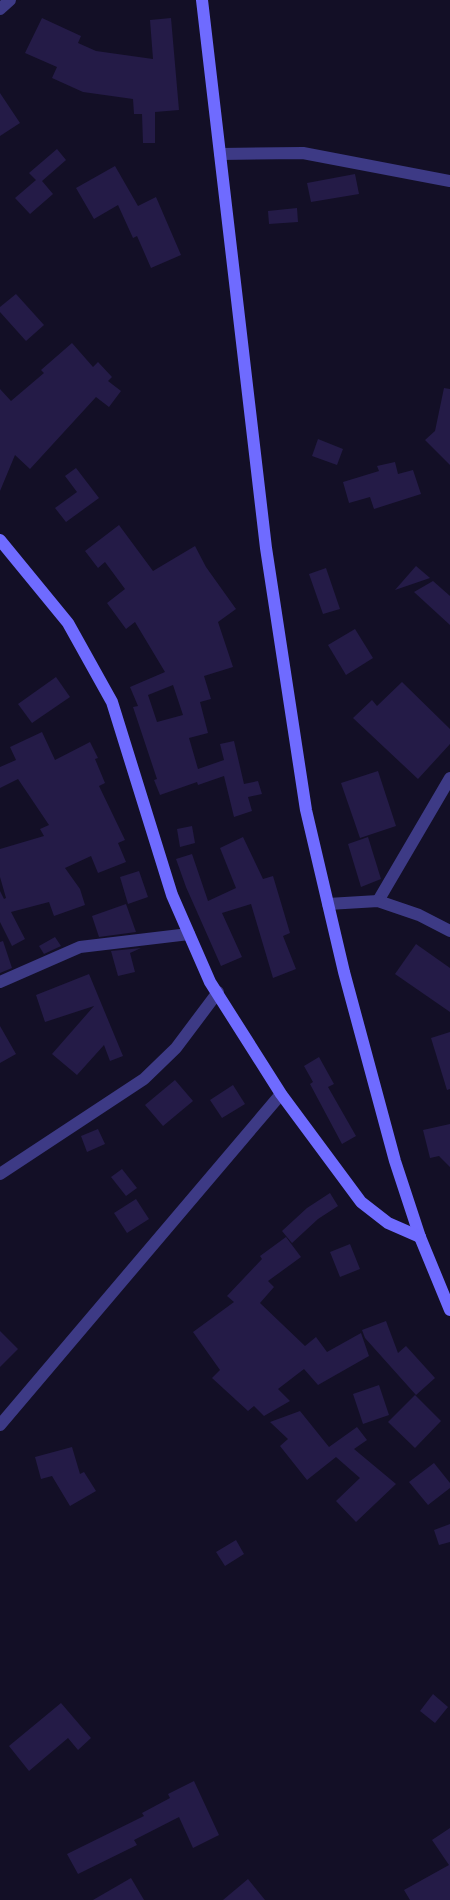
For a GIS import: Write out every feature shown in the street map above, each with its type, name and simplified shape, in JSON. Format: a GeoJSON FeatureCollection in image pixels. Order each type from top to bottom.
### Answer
{"type":"FeatureCollection","features":[{"type":"Feature","properties":{"kind":"main road"},"geometry":{"type":"LineString","coordinates":[[202,0],[266,548],[306,810],[328,904],[390,1142],[420,1237],[450,1310]]}},
{"type":"Feature","properties":{"kind":"main road"},"geometry":{"type":"LineString","coordinates":[[0,540],[68,623],[112,702],[172,895],[210,982],[281,1094],[361,1202],[388,1223],[420,1237]]}},
{"type":"Feature","properties":{"kind":"street"},"geometry":{"type":"LineString","coordinates":[[0,9],[10,0]]}},
{"type":"Feature","properties":{"kind":"street"},"geometry":{"type":"LineString","coordinates":[[220,154],[303,152],[450,180]]}},
{"type":"Feature","properties":{"kind":"street"},"geometry":{"type":"LineString","coordinates":[[378,902],[450,778]]}},
{"type":"Feature","properties":{"kind":"street"},"geometry":{"type":"LineString","coordinates":[[328,904],[378,902],[419,914],[450,932]]}},
{"type":"Feature","properties":{"kind":"street"},"geometry":{"type":"LineString","coordinates":[[0,982],[80,947],[189,934]]}},
{"type":"Feature","properties":{"kind":"street"},"geometry":{"type":"LineString","coordinates":[[0,1174],[144,1079],[176,1048],[218,992]]}},
{"type":"Feature","properties":{"kind":"street"},"geometry":{"type":"LineString","coordinates":[[0,1426],[281,1094]]}},
{"type":"Feature","properties":{"kind":"building"},"geometry":{"type":"Polygon","coordinates":[[[42,18],[81,36],[78,43],[96,51],[153,59],[150,20],[171,18],[179,110],[155,112],[155,143],[143,143],[142,114],[134,114],[133,99],[83,92],[52,78],[57,67],[25,53],[42,18]]]}},
{"type":"Feature","properties":{"kind":"building"},"geometry":{"type":"Polygon","coordinates":[[[0,93],[20,123],[0,136],[0,93]]]}},
{"type":"Feature","properties":{"kind":"building"},"geometry":{"type":"Polygon","coordinates":[[[57,149],[66,160],[42,181],[53,194],[30,214],[15,198],[36,180],[29,173],[57,149]]]}},
{"type":"Feature","properties":{"kind":"building"},"geometry":{"type":"Polygon","coordinates":[[[115,166],[138,206],[156,197],[181,255],[151,268],[137,236],[133,238],[118,205],[94,219],[76,188],[115,166]]]}},
{"type":"Feature","properties":{"kind":"building"},"geometry":{"type":"Polygon","coordinates":[[[355,174],[359,194],[311,202],[307,183],[355,174]]]}},
{"type":"Feature","properties":{"kind":"building"},"geometry":{"type":"Polygon","coordinates":[[[297,208],[298,222],[269,224],[268,211],[297,208]]]}},
{"type":"Feature","properties":{"kind":"building"},"geometry":{"type":"Polygon","coordinates":[[[16,294],[44,325],[26,341],[0,312],[0,307],[16,294]]]}},
{"type":"Feature","properties":{"kind":"building"},"geometry":{"type":"Polygon","coordinates":[[[72,343],[93,367],[98,362],[112,377],[108,381],[121,391],[109,407],[96,397],[30,469],[15,455],[0,491],[0,389],[11,401],[44,373],[41,370],[72,343]]]}},
{"type":"Feature","properties":{"kind":"building"},"geometry":{"type":"Polygon","coordinates":[[[444,388],[450,389],[450,465],[425,440],[435,431],[444,388]]]}},
{"type":"Feature","properties":{"kind":"building"},"geometry":{"type":"Polygon","coordinates":[[[318,439],[343,449],[337,465],[312,456],[318,439]]]}},
{"type":"Feature","properties":{"kind":"building"},"geometry":{"type":"Polygon","coordinates":[[[395,462],[398,474],[413,470],[421,494],[374,509],[370,497],[349,503],[343,482],[379,471],[377,466],[395,462]]]}},
{"type":"Feature","properties":{"kind":"building"},"geometry":{"type":"Polygon","coordinates":[[[76,468],[99,498],[66,522],[55,508],[77,492],[65,476],[76,468]]]}},
{"type":"Feature","properties":{"kind":"building"},"geometry":{"type":"Polygon","coordinates":[[[119,525],[153,571],[195,546],[206,567],[236,609],[218,622],[233,667],[204,676],[211,699],[200,702],[208,733],[189,738],[198,769],[224,760],[220,744],[234,741],[244,784],[258,781],[262,794],[248,797],[252,811],[234,817],[224,776],[198,785],[197,782],[160,795],[154,780],[157,779],[133,707],[138,706],[130,687],[165,672],[135,622],[126,629],[107,603],[125,589],[105,562],[98,568],[85,551],[119,525]],[[173,685],[148,695],[157,722],[183,715],[173,685]]]}},
{"type":"Feature","properties":{"kind":"building"},"geometry":{"type":"Polygon","coordinates":[[[416,566],[430,578],[395,590],[416,566]]]}},
{"type":"Feature","properties":{"kind":"building"},"geometry":{"type":"Polygon","coordinates":[[[326,568],[340,609],[323,614],[309,574],[326,568]]]}},
{"type":"Feature","properties":{"kind":"building"},"geometry":{"type":"Polygon","coordinates":[[[433,581],[450,596],[450,625],[414,592],[433,581]]]}},
{"type":"Feature","properties":{"kind":"building"},"geometry":{"type":"Polygon","coordinates":[[[355,629],[373,658],[346,675],[328,645],[355,629]]]}},
{"type":"Feature","properties":{"kind":"building"},"geometry":{"type":"Polygon","coordinates":[[[56,677],[70,697],[32,723],[18,704],[56,677]]]}},
{"type":"Feature","properties":{"kind":"building"},"geometry":{"type":"Polygon","coordinates":[[[402,682],[450,729],[450,744],[418,779],[353,718],[372,700],[377,706],[402,682]]]}},
{"type":"Feature","properties":{"kind":"building"},"geometry":{"type":"Polygon","coordinates":[[[42,732],[55,760],[90,742],[98,758],[95,759],[105,783],[99,786],[125,840],[118,843],[126,862],[98,873],[91,856],[65,868],[80,889],[85,905],[54,916],[49,902],[11,912],[25,939],[12,946],[0,922],[0,891],[4,899],[6,898],[0,877],[0,849],[44,836],[40,829],[49,825],[18,779],[0,788],[0,767],[16,760],[10,747],[42,732]]]}},
{"type":"Feature","properties":{"kind":"building"},"geometry":{"type":"Polygon","coordinates":[[[378,771],[396,826],[360,838],[341,783],[378,771]]]}},
{"type":"Feature","properties":{"kind":"building"},"geometry":{"type":"Polygon","coordinates":[[[192,826],[195,843],[180,847],[177,829],[192,826]]]}},
{"type":"Feature","properties":{"kind":"building"},"geometry":{"type":"Polygon","coordinates":[[[243,837],[263,879],[273,876],[290,933],[283,936],[296,969],[273,978],[251,904],[222,913],[242,957],[221,966],[186,887],[176,859],[192,854],[208,901],[236,888],[220,848],[243,837]]]}},
{"type":"Feature","properties":{"kind":"building"},"geometry":{"type":"Polygon","coordinates":[[[368,837],[381,879],[361,887],[348,844],[368,837]]]}},
{"type":"Feature","properties":{"kind":"building"},"geometry":{"type":"Polygon","coordinates":[[[139,871],[148,897],[128,904],[120,877],[139,871]]]}},
{"type":"Feature","properties":{"kind":"building"},"geometry":{"type":"Polygon","coordinates":[[[126,904],[136,932],[99,937],[92,916],[126,904]]]}},
{"type":"Feature","properties":{"kind":"building"},"geometry":{"type":"Polygon","coordinates":[[[55,937],[61,946],[44,954],[39,946],[55,937]]]}},
{"type":"Feature","properties":{"kind":"building"},"geometry":{"type":"Polygon","coordinates":[[[3,941],[12,968],[0,973],[0,942],[3,941]]]}},
{"type":"Feature","properties":{"kind":"building"},"geometry":{"type":"Polygon","coordinates":[[[416,944],[450,968],[450,1012],[395,974],[416,944]]]}},
{"type":"Feature","properties":{"kind":"building"},"geometry":{"type":"Polygon","coordinates":[[[141,948],[130,953],[135,972],[118,976],[111,951],[141,948]]]}},
{"type":"Feature","properties":{"kind":"building"},"geometry":{"type":"Polygon","coordinates":[[[89,974],[123,1056],[110,1061],[104,1045],[77,1075],[52,1054],[94,1006],[45,1022],[36,995],[89,974]]]}},
{"type":"Feature","properties":{"kind":"building"},"geometry":{"type":"Polygon","coordinates":[[[0,1026],[16,1054],[0,1063],[0,1026]]]}},
{"type":"Feature","properties":{"kind":"building"},"geometry":{"type":"Polygon","coordinates":[[[450,1032],[450,1089],[447,1090],[431,1038],[450,1032]]]}},
{"type":"Feature","properties":{"kind":"building"},"geometry":{"type":"Polygon","coordinates":[[[319,1057],[334,1084],[328,1087],[356,1136],[342,1144],[310,1084],[313,1082],[304,1066],[319,1057]]]}},
{"type":"Feature","properties":{"kind":"building"},"geometry":{"type":"Polygon","coordinates":[[[175,1080],[193,1101],[163,1126],[145,1105],[175,1080]]]}},
{"type":"Feature","properties":{"kind":"building"},"geometry":{"type":"Polygon","coordinates":[[[233,1085],[245,1104],[222,1118],[210,1100],[233,1085]]]}},
{"type":"Feature","properties":{"kind":"building"},"geometry":{"type":"Polygon","coordinates":[[[450,1124],[450,1167],[439,1156],[430,1158],[423,1130],[450,1124]]]}},
{"type":"Feature","properties":{"kind":"building"},"geometry":{"type":"Polygon","coordinates":[[[98,1129],[105,1144],[87,1152],[81,1136],[98,1129]]]}},
{"type":"Feature","properties":{"kind":"building"},"geometry":{"type":"Polygon","coordinates":[[[122,1169],[137,1188],[126,1196],[111,1177],[122,1169]]]}},
{"type":"Feature","properties":{"kind":"building"},"geometry":{"type":"Polygon","coordinates":[[[330,1193],[338,1206],[318,1219],[292,1243],[282,1231],[307,1208],[330,1193]]]}},
{"type":"Feature","properties":{"kind":"building"},"geometry":{"type":"Polygon","coordinates":[[[136,1199],[149,1219],[127,1233],[114,1213],[136,1199]]]}},
{"type":"Feature","properties":{"kind":"building"},"geometry":{"type":"Polygon","coordinates":[[[286,1237],[301,1257],[268,1281],[274,1287],[260,1303],[305,1346],[316,1337],[327,1352],[361,1333],[369,1356],[318,1385],[304,1369],[278,1389],[290,1401],[264,1416],[254,1406],[248,1411],[212,1378],[220,1370],[193,1332],[234,1302],[227,1296],[262,1259],[260,1256],[286,1237]]]}},
{"type":"Feature","properties":{"kind":"building"},"geometry":{"type":"Polygon","coordinates":[[[350,1244],[360,1269],[340,1277],[330,1252],[350,1244]]]}},
{"type":"Feature","properties":{"kind":"building"},"geometry":{"type":"Polygon","coordinates":[[[386,1321],[398,1353],[406,1346],[435,1378],[416,1395],[365,1338],[362,1330],[386,1321]]]}},
{"type":"Feature","properties":{"kind":"building"},"geometry":{"type":"Polygon","coordinates":[[[0,1331],[18,1349],[0,1367],[0,1331]]]}},
{"type":"Feature","properties":{"kind":"building"},"geometry":{"type":"Polygon","coordinates":[[[379,1385],[389,1415],[363,1424],[353,1394],[379,1385]]]}},
{"type":"Feature","properties":{"kind":"building"},"geometry":{"type":"Polygon","coordinates":[[[415,1395],[441,1421],[415,1448],[388,1422],[415,1395]]]}},
{"type":"Feature","properties":{"kind":"building"},"geometry":{"type":"Polygon","coordinates":[[[300,1411],[329,1447],[357,1427],[367,1440],[354,1449],[396,1484],[356,1522],[336,1501],[360,1478],[336,1457],[307,1480],[280,1446],[288,1439],[270,1422],[300,1411]]]}},
{"type":"Feature","properties":{"kind":"building"},"geometry":{"type":"Polygon","coordinates":[[[72,1447],[80,1474],[84,1472],[96,1491],[70,1506],[52,1476],[41,1479],[35,1457],[72,1447]]]}},
{"type":"Feature","properties":{"kind":"building"},"geometry":{"type":"Polygon","coordinates":[[[434,1463],[450,1483],[450,1488],[428,1505],[409,1482],[434,1463]]]}},
{"type":"Feature","properties":{"kind":"building"},"geometry":{"type":"Polygon","coordinates":[[[450,1524],[450,1542],[439,1545],[434,1530],[450,1524]]]}},
{"type":"Feature","properties":{"kind":"building"},"geometry":{"type":"Polygon","coordinates":[[[236,1540],[244,1554],[225,1566],[216,1552],[236,1540]]]}},
{"type":"Feature","properties":{"kind":"building"},"geometry":{"type":"Polygon","coordinates":[[[433,1694],[448,1707],[435,1723],[420,1711],[433,1694]]]}},
{"type":"Feature","properties":{"kind":"building"},"geometry":{"type":"Polygon","coordinates":[[[61,1703],[91,1738],[78,1750],[68,1738],[29,1771],[9,1746],[61,1703]]]}},
{"type":"Feature","properties":{"kind":"building"},"geometry":{"type":"Polygon","coordinates":[[[194,1781],[219,1835],[193,1848],[179,1817],[134,1840],[137,1845],[78,1874],[67,1854],[144,1816],[142,1813],[170,1798],[168,1794],[194,1781]]]}},
{"type":"Feature","properties":{"kind":"building"},"geometry":{"type":"Polygon","coordinates":[[[450,1828],[450,1900],[410,1900],[404,1890],[449,1865],[432,1840],[450,1828]]]}},
{"type":"Feature","properties":{"kind":"building"},"geometry":{"type":"Polygon","coordinates":[[[131,1878],[144,1900],[93,1900],[131,1878]]]}},
{"type":"Feature","properties":{"kind":"building"},"geometry":{"type":"Polygon","coordinates":[[[248,1879],[265,1900],[223,1900],[248,1879]]]}}]}
